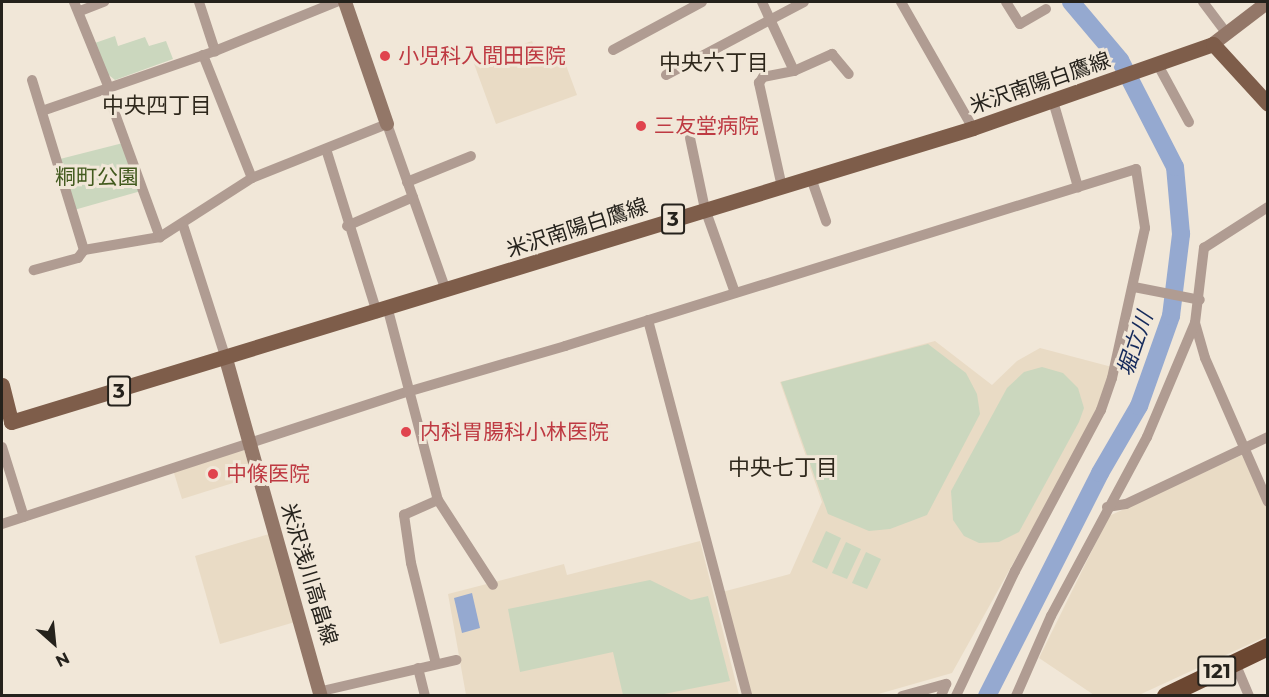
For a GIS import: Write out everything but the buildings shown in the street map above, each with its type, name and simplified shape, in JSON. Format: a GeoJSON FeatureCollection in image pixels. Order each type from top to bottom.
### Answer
{"type":"FeatureCollection","features":[{"type":"Feature","properties":{"kind":"highway","name":"121"},"geometry":{"type":"LineString","coordinates":[[1166,696],[1268,647]]}},
{"type":"Feature","properties":{"kind":"main road"},"geometry":{"type":"LineString","coordinates":[[345,2],[387,124]]}},
{"type":"Feature","properties":{"kind":"main road"},"geometry":{"type":"LineString","coordinates":[[1268,2],[1225,31],[1213,44],[1268,104]]}},
{"type":"Feature","properties":{"kind":"main road","name":"米沢南陽白鷹線"},"geometry":{"type":"LineString","coordinates":[[2,386],[6,424],[226,359],[973,128],[1213,44]]}},
{"type":"Feature","properties":{"kind":"main road","name":"米沢浅川高畠線"},"geometry":{"type":"LineString","coordinates":[[226,359],[248,444],[322,693]]}},
{"type":"Feature","properties":{"kind":"street"},"geometry":{"type":"LineString","coordinates":[[104,2],[77,6],[160,237]]}},
{"type":"Feature","properties":{"kind":"street"},"geometry":{"type":"LineString","coordinates":[[199,2],[215,51]]}},
{"type":"Feature","properties":{"kind":"street"},"geometry":{"type":"LineString","coordinates":[[42,111],[215,51],[336,2]]}},
{"type":"Feature","properties":{"kind":"street"},"geometry":{"type":"LineString","coordinates":[[613,50],[702,2]]}},
{"type":"Feature","properties":{"kind":"street"},"geometry":{"type":"LineString","coordinates":[[762,2],[794,71]]}},
{"type":"Feature","properties":{"kind":"street"},"geometry":{"type":"LineString","coordinates":[[666,75],[804,2]]}},
{"type":"Feature","properties":{"kind":"street"},"geometry":{"type":"LineString","coordinates":[[902,2],[973,128]]}},
{"type":"Feature","properties":{"kind":"street"},"geometry":{"type":"LineString","coordinates":[[1006,2],[1020,24],[1046,9]]}},
{"type":"Feature","properties":{"kind":"street"},"geometry":{"type":"LineString","coordinates":[[1203,2],[1225,31]]}},
{"type":"Feature","properties":{"kind":"street"},"geometry":{"type":"LineString","coordinates":[[782,187],[759,83],[763,77],[794,71],[832,54],[849,74]]}},
{"type":"Feature","properties":{"kind":"street"},"geometry":{"type":"LineString","coordinates":[[203,55],[252,178]]}},
{"type":"Feature","properties":{"kind":"street"},"geometry":{"type":"LineString","coordinates":[[1155,66],[1189,122]]}},
{"type":"Feature","properties":{"kind":"street"},"geometry":{"type":"LineString","coordinates":[[32,80],[84,250]]}},
{"type":"Feature","properties":{"kind":"street"},"geometry":{"type":"LineString","coordinates":[[1053,101],[1078,188]]}},
{"type":"Feature","properties":{"kind":"street"},"geometry":{"type":"LineString","coordinates":[[34,270],[78,258],[84,250],[160,237],[183,225],[252,178],[387,124],[446,291]]}},
{"type":"Feature","properties":{"kind":"street"},"geometry":{"type":"LineString","coordinates":[[690,138],[705,209],[735,292]]}},
{"type":"Feature","properties":{"kind":"street"},"geometry":{"type":"LineString","coordinates":[[326,149],[347,226],[382,311],[438,500],[493,585]]}},
{"type":"Feature","properties":{"kind":"street"},"geometry":{"type":"LineString","coordinates":[[407,182],[471,156]]}},
{"type":"Feature","properties":{"kind":"street"},"geometry":{"type":"LineString","coordinates":[[2,525],[407,392],[1136,169],[1145,228],[1134,287],[1101,410],[1015,572],[956,696]]}},
{"type":"Feature","properties":{"kind":"street"},"geometry":{"type":"LineString","coordinates":[[811,178],[826,221]]}},
{"type":"Feature","properties":{"kind":"street"},"geometry":{"type":"LineString","coordinates":[[347,226],[413,197]]}},
{"type":"Feature","properties":{"kind":"street"},"geometry":{"type":"LineString","coordinates":[[1016,696],[1028,663],[1107,507],[1147,437],[1196,323],[1204,248],[1268,207]]}},
{"type":"Feature","properties":{"kind":"street"},"geometry":{"type":"LineString","coordinates":[[183,225],[226,359]]}},
{"type":"Feature","properties":{"kind":"street"},"geometry":{"type":"LineString","coordinates":[[1134,287],[1198,300]]}},
{"type":"Feature","properties":{"kind":"street"},"geometry":{"type":"LineString","coordinates":[[648,320],[747,696]]}},
{"type":"Feature","properties":{"kind":"street"},"geometry":{"type":"LineString","coordinates":[[1196,323],[1205,358],[1242,448],[1268,502]]}},
{"type":"Feature","properties":{"kind":"street"},"geometry":{"type":"LineString","coordinates":[[1107,507],[1126,504],[1268,437]]}},
{"type":"Feature","properties":{"kind":"street"},"geometry":{"type":"LineString","coordinates":[[2,447],[24,517]]}},
{"type":"Feature","properties":{"kind":"street"},"geometry":{"type":"LineString","coordinates":[[436,664],[411,563],[404,515],[438,500]]}},
{"type":"Feature","properties":{"kind":"street"},"geometry":{"type":"LineString","coordinates":[[322,693],[456,660]]}},
{"type":"Feature","properties":{"kind":"street"},"geometry":{"type":"LineString","coordinates":[[1235,663],[1249,696]]}},
{"type":"Feature","properties":{"kind":"street"},"geometry":{"type":"LineString","coordinates":[[418,668],[425,696]]}},
{"type":"Feature","properties":{"kind":"street"},"geometry":{"type":"LineString","coordinates":[[902,696],[946,684],[941,696]]}},
{"type":"Feature","properties":{"kind":"shaded area"},"geometry":{"type":"Polygon","coordinates":[[[532,41],[538,56],[560,49],[577,95],[496,124],[473,61],[532,41]]]}},
{"type":"Feature","properties":{"kind":"shaded area"},"geometry":{"type":"Polygon","coordinates":[[[935,341],[992,385],[1017,361],[1040,348],[1112,367],[1100,407],[952,673],[875,695],[751,695],[722,592],[790,574],[822,502],[780,382],[935,341]]]}},
{"type":"Feature","properties":{"kind":"shaded area","name":"中條医院"},"geometry":{"type":"Polygon","coordinates":[[[244,449],[252,477],[182,499],[173,470],[244,449]]]}},
{"type":"Feature","properties":{"kind":"shaded area"},"geometry":{"type":"Polygon","coordinates":[[[1242,455],[1267,509],[1267,636],[1139,695],[1094,695],[1039,658],[1109,516],[1242,455]]]}},
{"type":"Feature","properties":{"kind":"shaded area"},"geometry":{"type":"Polygon","coordinates":[[[269,534],[295,622],[220,644],[195,556],[269,534]]]}},
{"type":"Feature","properties":{"kind":"shaded area"},"geometry":{"type":"Polygon","coordinates":[[[700,541],[739,695],[466,695],[448,594],[564,564],[567,575],[700,541]]]}},
{"type":"Feature","properties":{"kind":"green space"},"geometry":{"type":"Polygon","coordinates":[[[115,36],[118,46],[145,37],[149,46],[166,41],[173,59],[115,80],[105,72],[95,43],[115,36]]]}},
{"type":"Feature","properties":{"kind":"green space","name":"粡町公園"},"geometry":{"type":"Polygon","coordinates":[[[123,143],[141,191],[74,210],[60,159],[123,143]]]}},
{"type":"Feature","properties":{"kind":"green space"},"geometry":{"type":"Polygon","coordinates":[[[928,344],[966,373],[977,394],[980,414],[927,515],[890,529],[869,531],[828,514],[781,382],[928,344]]]}},
{"type":"Feature","properties":{"kind":"green space"},"geometry":{"type":"Polygon","coordinates":[[[1042,367],[1063,373],[1078,388],[1084,408],[1079,422],[1019,532],[999,542],[979,543],[964,536],[953,520],[951,491],[1007,388],[1024,372],[1042,367]]]}},
{"type":"Feature","properties":{"kind":"green space"},"geometry":{"type":"Polygon","coordinates":[[[826,531],[841,538],[827,569],[812,562],[826,531]]]}},
{"type":"Feature","properties":{"kind":"green space"},"geometry":{"type":"Polygon","coordinates":[[[846,542],[861,549],[847,579],[832,573],[846,542]]]}},
{"type":"Feature","properties":{"kind":"green space"},"geometry":{"type":"Polygon","coordinates":[[[866,552],[881,559],[867,589],[852,583],[866,552]]]}},
{"type":"Feature","properties":{"kind":"green space"},"geometry":{"type":"Polygon","coordinates":[[[650,580],[691,600],[708,596],[730,681],[659,695],[623,695],[613,652],[520,672],[508,609],[650,580]]]}},
{"type":"Feature","properties":{"kind":"water"},"geometry":{"type":"Polygon","coordinates":[[[472,593],[480,628],[462,633],[454,598],[472,593]]]}},
{"type":"Feature","properties":{"kind":"waterway","name":"堀立川"},"geometry":{"type":"LineString","coordinates":[[987,696],[1100,473],[1139,406],[1171,316],[1181,234],[1175,167],[1120,60],[1071,2]]}},
{"type":"Feature","properties":{"kind":"place","name":"小児科入間田医院"},"geometry":{"type":"Point","coordinates":[385,56]}},
{"type":"Feature","properties":{"kind":"place","name":"三友堂病院"},"geometry":{"type":"Point","coordinates":[641,126]}},
{"type":"Feature","properties":{"kind":"place","name":"内科胃腸科小林医院"},"geometry":{"type":"Point","coordinates":[406,432]}},
{"type":"Feature","properties":{"kind":"place","name":"中條医院"},"geometry":{"type":"Point","coordinates":[213,474]}},
{"type":"Feature","properties":{"kind":"district","name":"中央六丁目"},"geometry":{"type":"Point","coordinates":[714,63]}},
{"type":"Feature","properties":{"kind":"district","name":"中央四丁目"},"geometry":{"type":"Point","coordinates":[157,106]}},
{"type":"Feature","properties":{"kind":"district","name":"中央七丁目"},"geometry":{"type":"Point","coordinates":[783,468]}}]}
